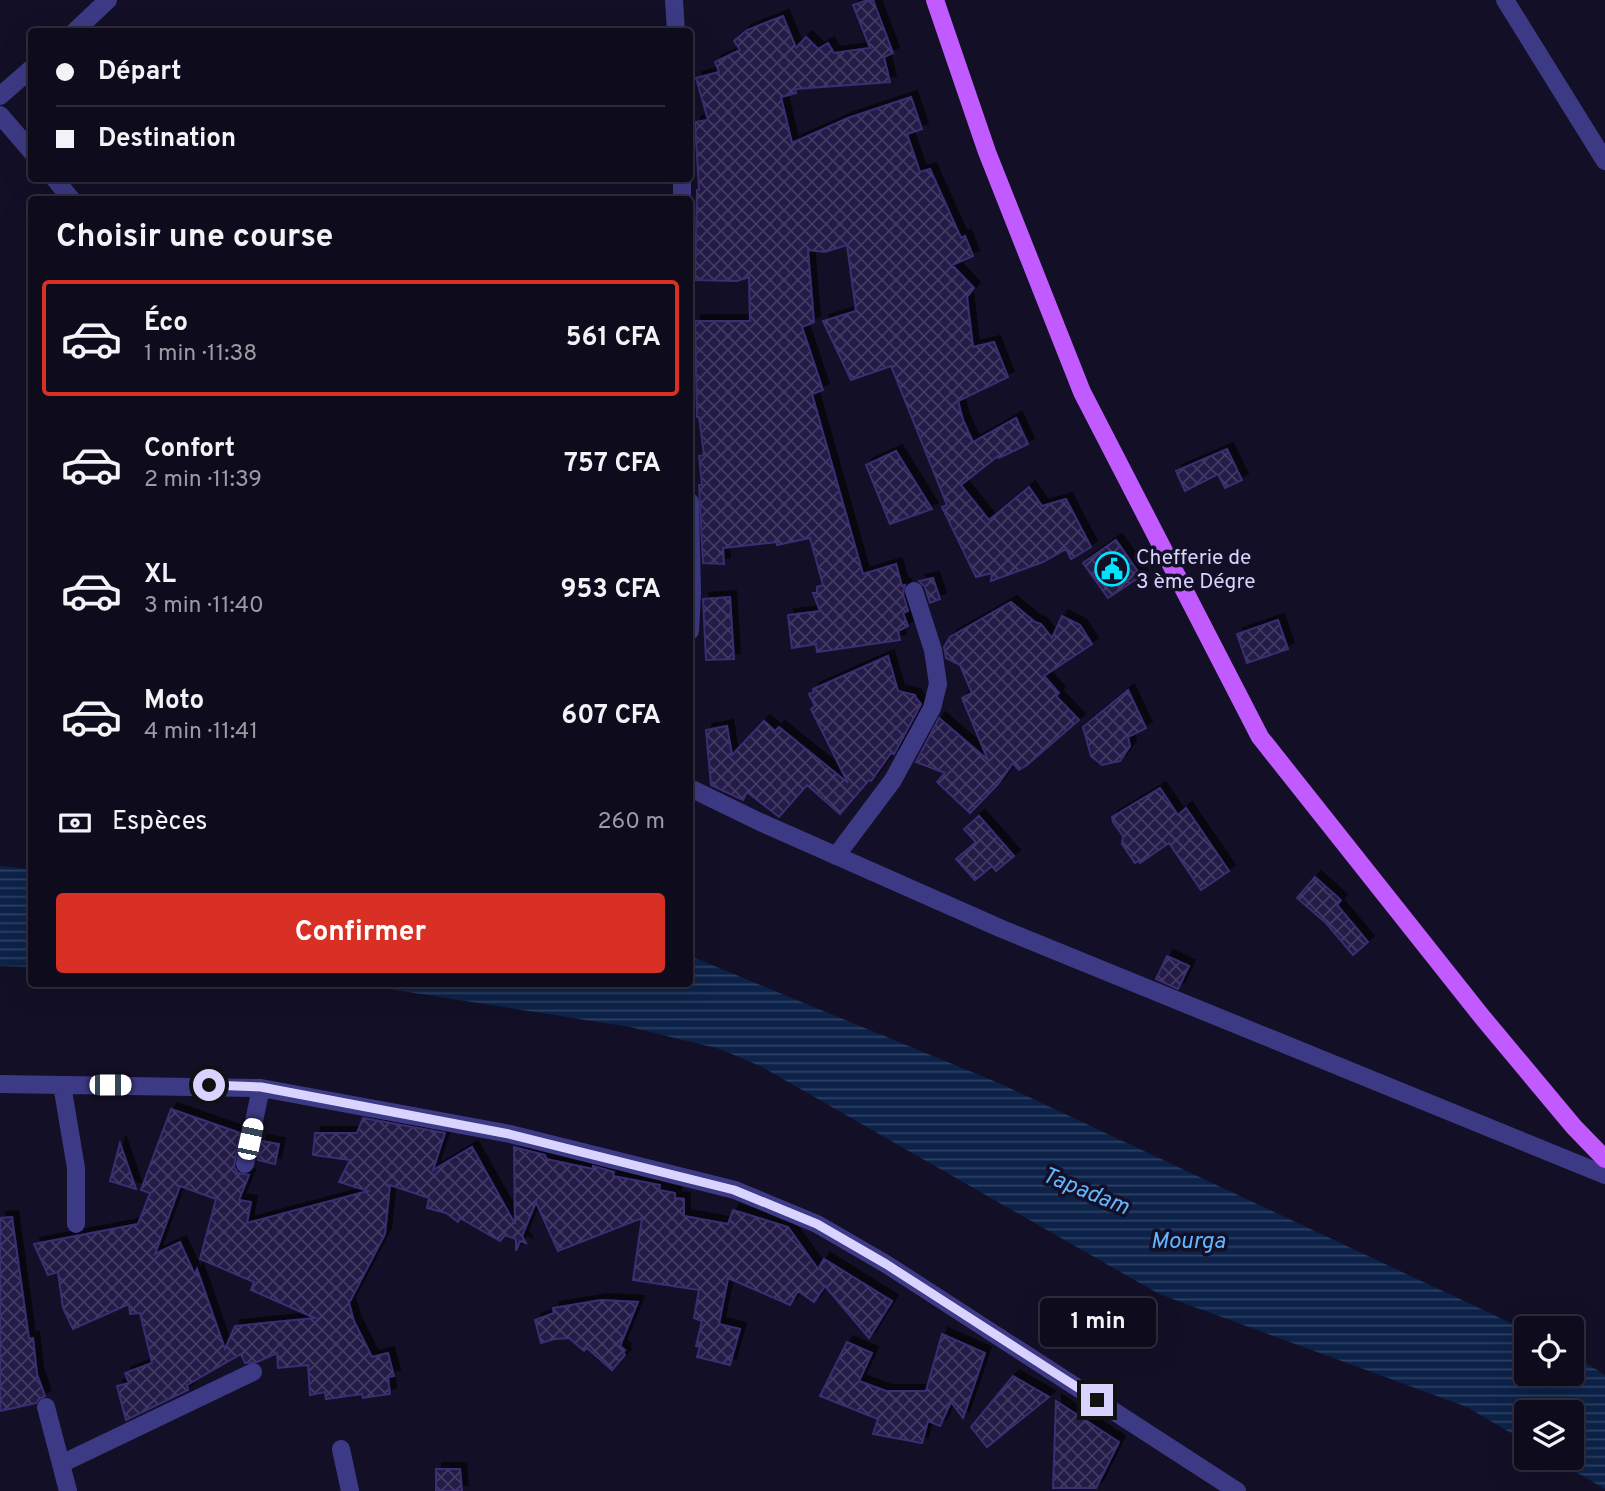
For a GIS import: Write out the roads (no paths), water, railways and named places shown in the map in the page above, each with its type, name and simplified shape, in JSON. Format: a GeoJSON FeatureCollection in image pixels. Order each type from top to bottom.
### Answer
{"type":"FeatureCollection","features":[{"type":"Feature","properties":{"kind":"main road"},"geometry":{"type":"LineString","coordinates":[[935,0],[987,152],[1082,392],[1259,737],[1483,1018],[1574,1127],[1605,1159]]}},
{"type":"Feature","properties":{"kind":"street"},"geometry":{"type":"LineString","coordinates":[[79,28],[108,0]]}},
{"type":"Feature","properties":{"kind":"street"},"geometry":{"type":"LineString","coordinates":[[674,0],[676,28]]}},
{"type":"Feature","properties":{"kind":"street"},"geometry":{"type":"LineString","coordinates":[[1505,0],[1605,161]]}},
{"type":"Feature","properties":{"kind":"street"},"geometry":{"type":"LineString","coordinates":[[0,96],[28,72]]}},
{"type":"Feature","properties":{"kind":"street"},"geometry":{"type":"LineString","coordinates":[[0,115],[28,147]]}},
{"type":"Feature","properties":{"kind":"street"},"geometry":{"type":"LineString","coordinates":[[57,182],[69,196]]}},
{"type":"Feature","properties":{"kind":"street"},"geometry":{"type":"LineString","coordinates":[[836,856],[893,780],[932,708],[938,684],[914,592]]}},
{"type":"Feature","properties":{"kind":"street"},"geometry":{"type":"LineString","coordinates":[[693,790],[836,856],[1015,934],[1605,1175]]}},
{"type":"Feature","properties":{"kind":"street"},"geometry":{"type":"LineString","coordinates":[[0,1084],[261,1087],[509,1134],[734,1190],[817,1224],[886,1264],[1237,1491]]}},
{"type":"Feature","properties":{"kind":"street"},"geometry":{"type":"LineString","coordinates":[[62,1085],[76,1168],[76,1224]]}},
{"type":"Feature","properties":{"kind":"street"},"geometry":{"type":"LineString","coordinates":[[245,1164],[261,1087]]}},
{"type":"Feature","properties":{"kind":"street"},"geometry":{"type":"LineString","coordinates":[[61,1464],[253,1372]]}},
{"type":"Feature","properties":{"kind":"street"},"geometry":{"type":"LineString","coordinates":[[46,1407],[68,1491]]}},
{"type":"Feature","properties":{"kind":"street"},"geometry":{"type":"LineString","coordinates":[[341,1448],[350,1491]]}},
{"type":"Feature","properties":{"kind":"water"},"geometry":{"type":"Polygon","coordinates":[[[0,866],[28,869],[28,967],[0,966],[0,866]]]}},
{"type":"Feature","properties":{"kind":"water","name":"Mourga"},"geometry":{"type":"Polygon","coordinates":[[[693,957],[1001,1084],[1514,1324],[1514,1386],[1584,1386],[1584,1362],[1605,1375],[1605,1489],[1573,1470],[1584,1470],[1584,1400],[1514,1400],[1514,1435],[1467,1407],[1159,1294],[762,1067],[720,1049],[630,1027],[376,987],[693,987],[693,957]]]}},
{"type":"Feature","properties":{"kind":"place","name":"Chefferie de 3 ème Dégre"},"geometry":{"type":"Point","coordinates":[1112,569]}},
{"type":"Feature","properties":{"kind":"water label","name":"Tapadam"},"geometry":{"type":"Point","coordinates":[1086,1190]}}]}
